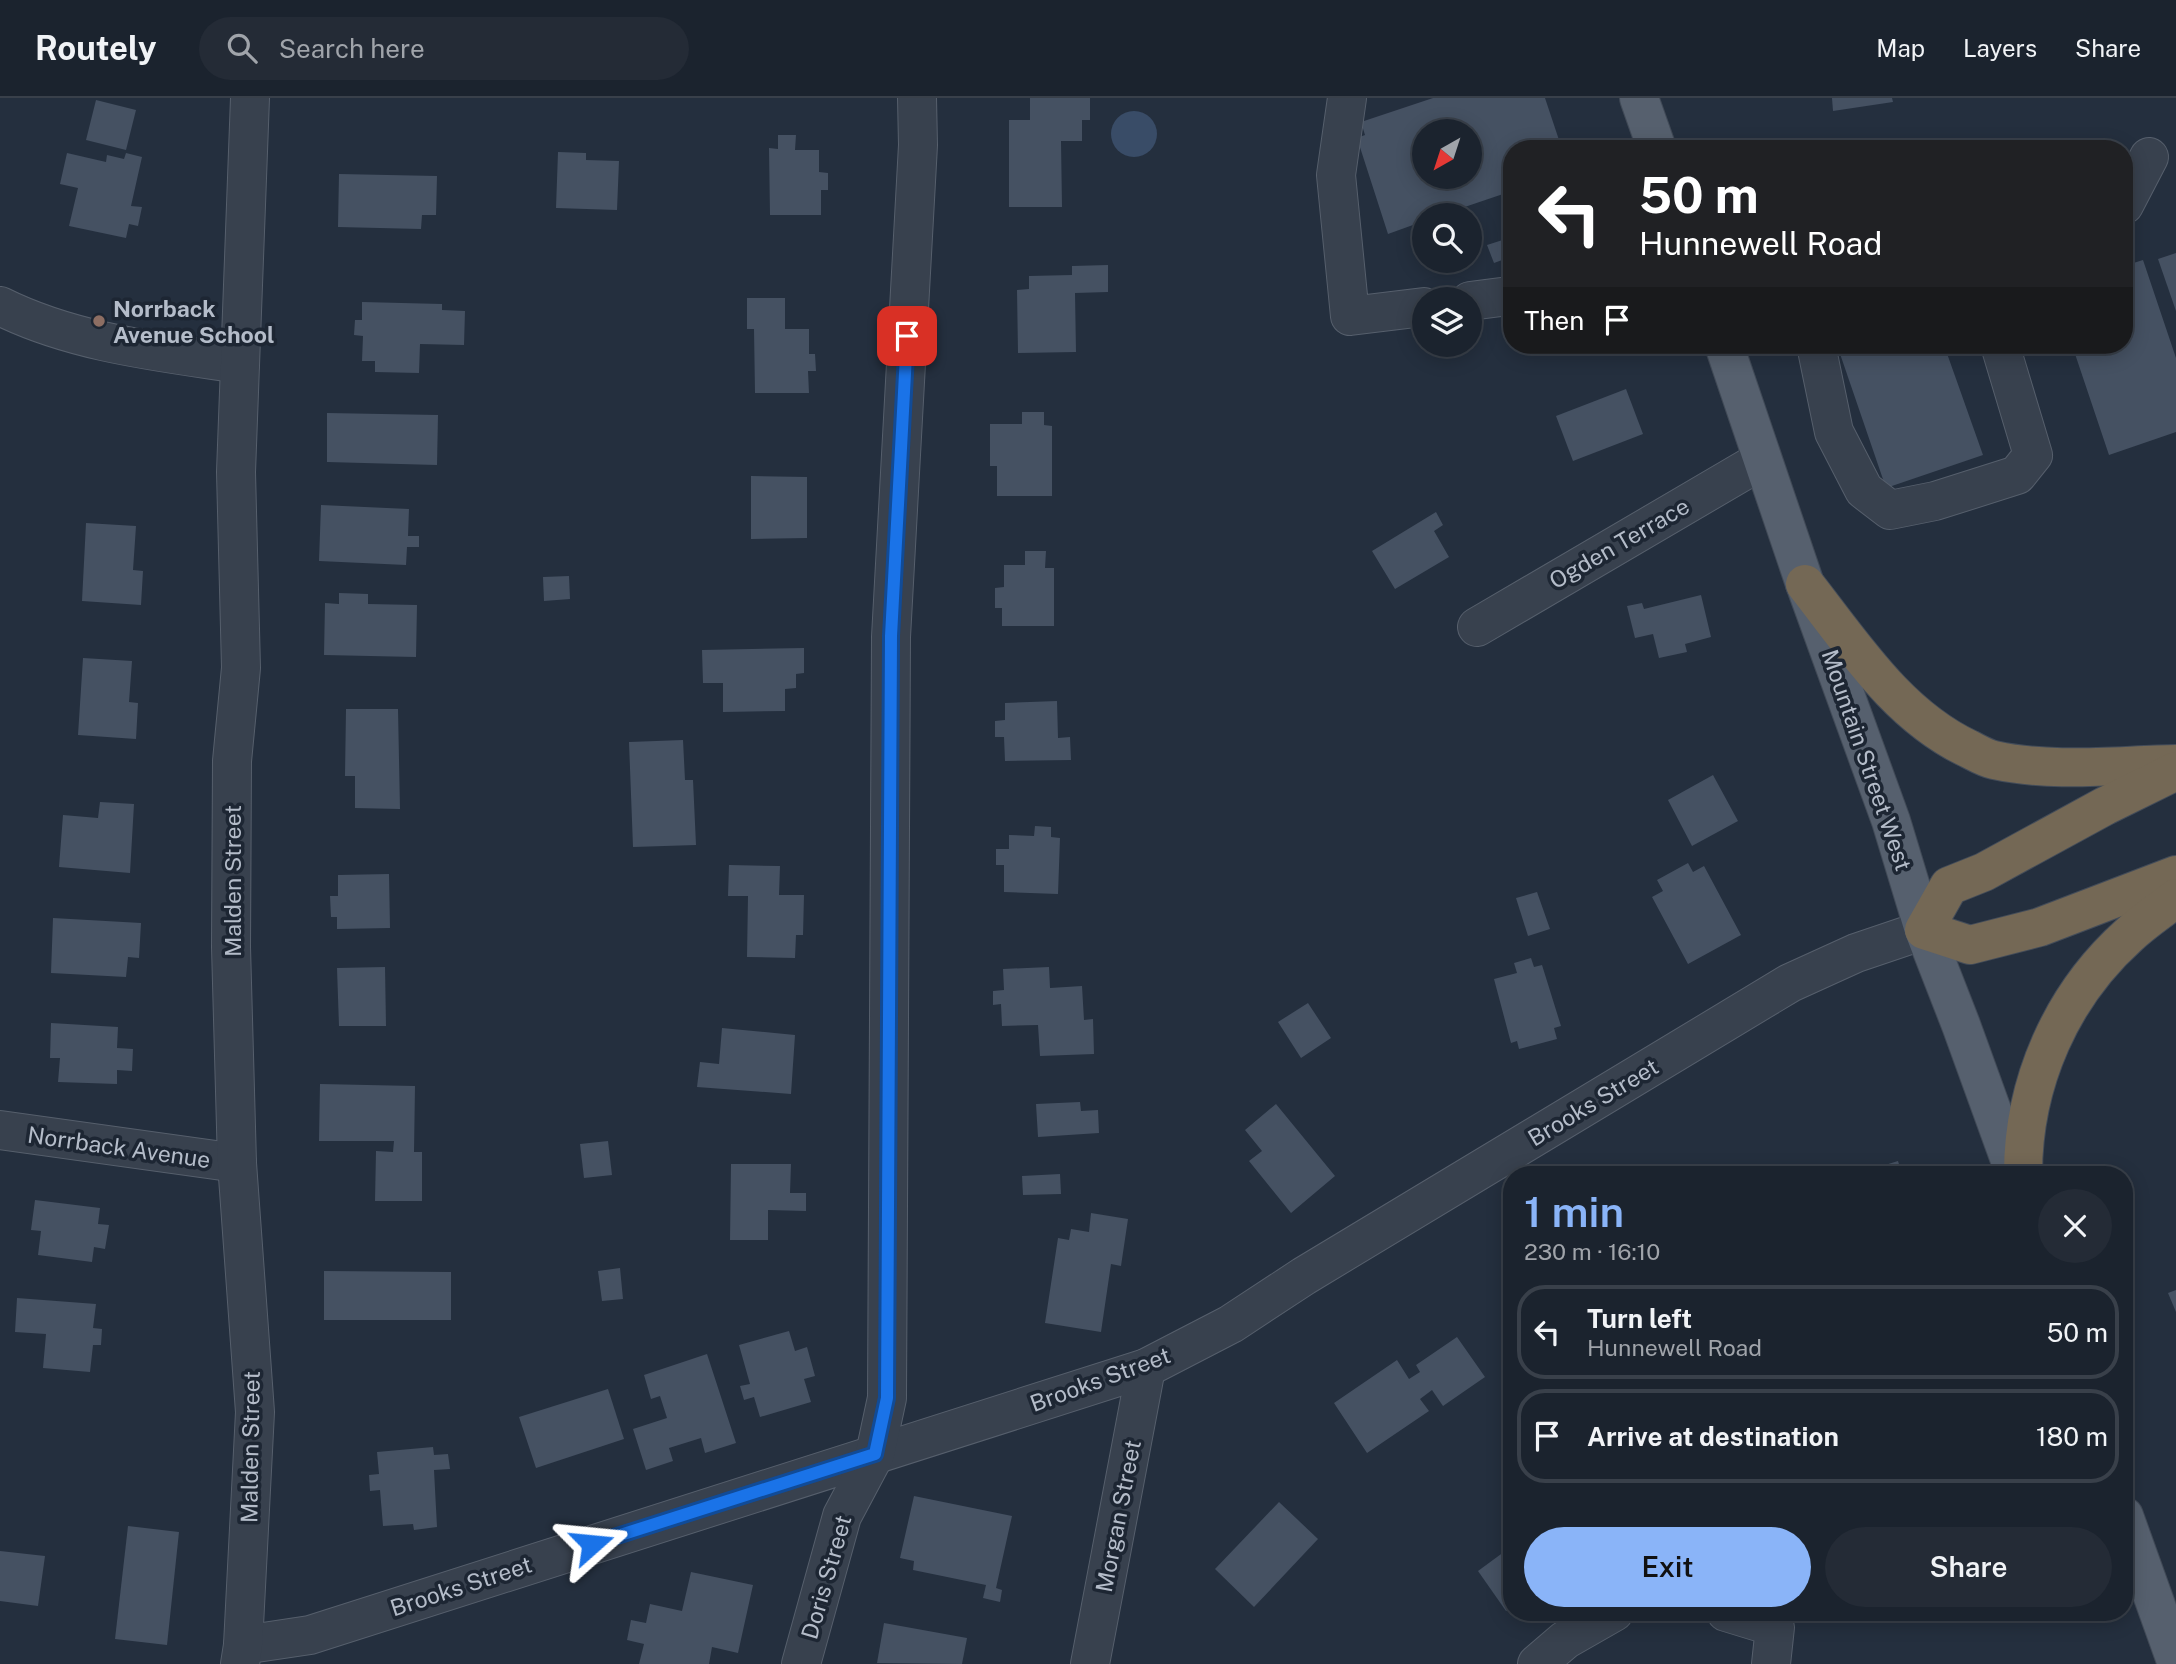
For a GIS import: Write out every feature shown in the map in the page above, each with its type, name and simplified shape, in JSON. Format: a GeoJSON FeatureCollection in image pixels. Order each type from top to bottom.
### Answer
{"type":"FeatureCollection","features":[{"type":"Feature","properties":{"kind":"highway"},"geometry":{"type":"LineString","coordinates":[[1805,584],[1878,676],[1908,709],[1948,739],[1991,760],[2040,767],[2176,764]]}},
{"type":"Feature","properties":{"kind":"highway"},"geometry":{"type":"LineString","coordinates":[[2176,771],[1984,872],[1949,886],[1924,930],[1970,946],[2040,928],[2176,875]]}},
{"type":"Feature","properties":{"kind":"highway"},"geometry":{"type":"LineString","coordinates":[[2023,1166],[2023,1144],[2029,1110],[2049,1045],[2072,1000],[2129,935],[2176,898]]}},
{"type":"Feature","properties":{"kind":"main road"},"geometry":{"type":"LineString","coordinates":[[1639,98],[1654,140]]}},
{"type":"Feature","properties":{"kind":"main road","name":"Mountain Street West"},"geometry":{"type":"LineString","coordinates":[[1727,354],[1805,584],[1891,821],[1924,930],[2012,1166]]}},
{"type":"Feature","properties":{"kind":"main road"},"geometry":{"type":"LineString","coordinates":[[2133,1541],[2176,1661]]}},
{"type":"Feature","properties":{"kind":"street","name":"Malden Street"},"geometry":{"type":"LineString","coordinates":[[241,1655],[255,1412],[237,1163],[231,947],[232,761],[241,668],[236,472],[250,98]]}},
{"type":"Feature","properties":{"kind":"street","name":"Doris Street"},"geometry":{"type":"LineString","coordinates":[[801,1664],[842,1516],[875,1454],[887,1398],[891,636],[918,145],[917,98]]}},
{"type":"Feature","properties":{"kind":"street"},"geometry":{"type":"LineString","coordinates":[[1347,98],[1336,175],[1350,316],[1412,308]]}},
{"type":"Feature","properties":{"kind":"street"},"geometry":{"type":"LineString","coordinates":[[2133,188],[2150,157]]}},
{"type":"Feature","properties":{"kind":"street"},"geometry":{"type":"LineString","coordinates":[[0,306],[55,328],[98,340],[240,364]]}},
{"type":"Feature","properties":{"kind":"street"},"geometry":{"type":"LineString","coordinates":[[1818,354],[1834,432],[1864,490],[1890,510],[1935,501],[2017,475],[2033,455],[2003,354]]}},
{"type":"Feature","properties":{"kind":"street","name":"Ogden Terrace"},"geometry":{"type":"LineString","coordinates":[[1477,627],[1762,460]]}},
{"type":"Feature","properties":{"kind":"street","name":"Brooks Street"},"geometry":{"type":"LineString","coordinates":[[241,1655],[1146,1368],[1231,1324],[1316,1269],[1790,983],[1856,953],[1924,930]]}},
{"type":"Feature","properties":{"kind":"street","name":"Norrback Avenue"},"geometry":{"type":"LineString","coordinates":[[0,1130],[237,1163]]}},
{"type":"Feature","properties":{"kind":"street","name":"Morgan Street"},"geometry":{"type":"LineString","coordinates":[[1090,1664],[1146,1368]]}},
{"type":"Feature","properties":{"kind":"street"},"geometry":{"type":"LineString","coordinates":[[1536,1664],[1565,1640],[1598,1621]]}},
{"type":"Feature","properties":{"kind":"street"},"geometry":{"type":"LineString","coordinates":[[1755,1621],[1775,1627],[1771,1664]]}},
{"type":"Feature","properties":{"kind":"water"},"geometry":{"type":"Polygon","coordinates":[[[1134,111],[1150,118],[1157,134],[1150,150],[1134,157],[1118,150],[1111,134],[1118,118],[1134,111]]]}},
{"type":"Feature","properties":{"kind":"building"},"geometry":{"type":"Polygon","coordinates":[[[1030,98],[1090,98],[1090,120],[1082,120],[1082,141],[1061,141],[1062,207],[1009,207],[1009,120],[1030,120],[1030,98]]]}},
{"type":"Feature","properties":{"kind":"building"},"geometry":{"type":"Polygon","coordinates":[[[1433,98],[1545,98],[1559,140],[1503,140],[1503,194],[1476,203],[1412,203],[1412,225],[1388,234],[1357,138],[1365,135],[1361,122],[1433,98]]]}},
{"type":"Feature","properties":{"kind":"building"},"geometry":{"type":"Polygon","coordinates":[[[1832,98],[1892,98],[1893,102],[1833,111],[1832,98]]]}},
{"type":"Feature","properties":{"kind":"building"},"geometry":{"type":"Polygon","coordinates":[[[96,100],[136,110],[126,150],[86,140],[96,100]]]}},
{"type":"Feature","properties":{"kind":"building"},"geometry":{"type":"Polygon","coordinates":[[[778,135],[796,135],[795,150],[819,150],[819,172],[828,173],[828,190],[821,190],[821,215],[770,215],[769,148],[778,149],[778,135]]]}},
{"type":"Feature","properties":{"kind":"building"},"geometry":{"type":"Polygon","coordinates":[[[558,152],[586,153],[586,160],[619,161],[617,210],[556,208],[558,152]]]}},
{"type":"Feature","properties":{"kind":"building"},"geometry":{"type":"Polygon","coordinates":[[[67,153],[106,162],[107,155],[124,159],[126,153],[142,157],[131,206],[142,207],[138,226],[129,224],[126,238],[69,226],[78,188],[60,184],[67,153]]]}},
{"type":"Feature","properties":{"kind":"building"},"geometry":{"type":"Polygon","coordinates":[[[339,174],[437,176],[436,215],[422,215],[421,229],[338,227],[339,174]]]}},
{"type":"Feature","properties":{"kind":"building"},"geometry":{"type":"Polygon","coordinates":[[[1503,240],[1503,260],[1494,263],[1487,245],[1503,240]]]}},
{"type":"Feature","properties":{"kind":"building"},"geometry":{"type":"Polygon","coordinates":[[[2176,253],[2176,311],[2158,259],[2176,253]]]}},
{"type":"Feature","properties":{"kind":"building"},"geometry":{"type":"Polygon","coordinates":[[[2143,260],[2176,358],[2176,432],[2109,455],[2075,354],[2133,354],[2133,263],[2143,260]]]}},
{"type":"Feature","properties":{"kind":"building"},"geometry":{"type":"Polygon","coordinates":[[[1108,265],[1108,292],[1075,293],[1076,352],[1018,353],[1017,290],[1029,289],[1029,276],[1072,275],[1072,266],[1108,265]]]}},
{"type":"Feature","properties":{"kind":"building"},"geometry":{"type":"Polygon","coordinates":[[[747,298],[785,298],[785,329],[809,329],[809,354],[815,354],[816,371],[808,371],[809,393],[755,393],[754,329],[747,329],[747,298]]]}},
{"type":"Feature","properties":{"kind":"building"},"geometry":{"type":"Polygon","coordinates":[[[362,302],[442,304],[442,310],[465,311],[464,345],[420,344],[419,373],[375,372],[375,361],[362,361],[363,336],[354,335],[355,320],[362,320],[362,302]]]}},
{"type":"Feature","properties":{"kind":"building"},"geometry":{"type":"Polygon","coordinates":[[[1840,354],[1947,354],[1983,455],[1886,488],[1840,354]]]}},
{"type":"Feature","properties":{"kind":"building"},"geometry":{"type":"Polygon","coordinates":[[[1626,389],[1643,434],[1573,461],[1556,416],[1626,389]]]}},
{"type":"Feature","properties":{"kind":"building"},"geometry":{"type":"Polygon","coordinates":[[[1022,412],[1044,412],[1044,425],[1052,426],[1052,496],[997,496],[997,466],[990,466],[990,424],[1022,424],[1022,412]]]}},
{"type":"Feature","properties":{"kind":"building"},"geometry":{"type":"Polygon","coordinates":[[[327,413],[438,415],[437,465],[327,462],[327,413]]]}},
{"type":"Feature","properties":{"kind":"building"},"geometry":{"type":"Polygon","coordinates":[[[751,476],[807,477],[807,538],[751,539],[751,476]]]}},
{"type":"Feature","properties":{"kind":"building"},"geometry":{"type":"Polygon","coordinates":[[[321,505],[409,509],[408,536],[419,536],[419,547],[407,547],[406,565],[319,561],[321,505]]]}},
{"type":"Feature","properties":{"kind":"building"},"geometry":{"type":"Polygon","coordinates":[[[1436,512],[1443,525],[1434,531],[1449,557],[1395,589],[1372,551],[1436,512]]]}},
{"type":"Feature","properties":{"kind":"building"},"geometry":{"type":"Polygon","coordinates":[[[86,523],[136,526],[133,570],[143,571],[141,605],[82,601],[86,523]]]}},
{"type":"Feature","properties":{"kind":"building"},"geometry":{"type":"Polygon","coordinates":[[[1025,551],[1046,551],[1045,568],[1054,568],[1054,626],[1002,626],[1002,608],[995,608],[995,588],[1004,587],[1004,565],[1025,565],[1025,551]]]}},
{"type":"Feature","properties":{"kind":"building"},"geometry":{"type":"Polygon","coordinates":[[[569,576],[570,599],[544,601],[543,577],[569,576]]]}},
{"type":"Feature","properties":{"kind":"building"},"geometry":{"type":"Polygon","coordinates":[[[339,593],[368,594],[368,604],[417,605],[416,657],[324,655],[325,603],[339,604],[339,593]]]}},
{"type":"Feature","properties":{"kind":"building"},"geometry":{"type":"Polygon","coordinates":[[[1701,595],[1711,637],[1685,644],[1687,652],[1659,658],[1653,634],[1635,638],[1627,606],[1642,603],[1644,609],[1701,595]]]}},
{"type":"Feature","properties":{"kind":"building"},"geometry":{"type":"Polygon","coordinates":[[[804,648],[804,673],[796,674],[796,688],[785,689],[785,711],[723,712],[723,683],[703,683],[702,650],[804,648]]]}},
{"type":"Feature","properties":{"kind":"building"},"geometry":{"type":"Polygon","coordinates":[[[83,658],[132,661],[129,702],[138,703],[136,739],[78,735],[83,658]]]}},
{"type":"Feature","properties":{"kind":"building"},"geometry":{"type":"Polygon","coordinates":[[[1057,701],[1058,738],[1070,737],[1071,760],[1005,761],[1004,737],[995,737],[995,721],[1005,720],[1005,703],[1057,701]]]}},
{"type":"Feature","properties":{"kind":"building"},"geometry":{"type":"Polygon","coordinates":[[[346,709],[398,709],[400,809],[355,808],[355,776],[345,776],[346,709]]]}},
{"type":"Feature","properties":{"kind":"building"},"geometry":{"type":"Polygon","coordinates":[[[683,740],[685,780],[693,780],[696,845],[633,847],[629,742],[683,740]]]}},
{"type":"Feature","properties":{"kind":"building"},"geometry":{"type":"Polygon","coordinates":[[[1713,775],[1738,821],[1692,846],[1668,800],[1713,775]]]}},
{"type":"Feature","properties":{"kind":"building"},"geometry":{"type":"Polygon","coordinates":[[[100,802],[134,804],[130,873],[59,867],[63,815],[98,818],[100,802]]]}},
{"type":"Feature","properties":{"kind":"building"},"geometry":{"type":"Polygon","coordinates":[[[1035,826],[1051,827],[1051,837],[1060,838],[1058,894],[1004,892],[1004,865],[996,865],[996,849],[1009,849],[1009,835],[1034,836],[1035,826]]]}},
{"type":"Feature","properties":{"kind":"building"},"geometry":{"type":"Polygon","coordinates":[[[1688,863],[1693,872],[1704,866],[1741,935],[1688,964],[1652,897],[1663,891],[1657,880],[1688,863]]]}},
{"type":"Feature","properties":{"kind":"building"},"geometry":{"type":"Polygon","coordinates":[[[729,865],[780,866],[779,895],[804,895],[803,935],[796,935],[795,958],[747,957],[748,896],[728,896],[729,865]]]}},
{"type":"Feature","properties":{"kind":"building"},"geometry":{"type":"Polygon","coordinates":[[[389,874],[390,928],[337,929],[337,917],[331,917],[330,896],[338,896],[338,875],[389,874]]]}},
{"type":"Feature","properties":{"kind":"building"},"geometry":{"type":"Polygon","coordinates":[[[1537,892],[1550,929],[1528,936],[1516,898],[1537,892]]]}},
{"type":"Feature","properties":{"kind":"building"},"geometry":{"type":"Polygon","coordinates":[[[53,918],[141,923],[139,958],[128,957],[126,977],[51,973],[53,918]]]}},
{"type":"Feature","properties":{"kind":"building"},"geometry":{"type":"Polygon","coordinates":[[[1531,958],[1534,967],[1542,965],[1561,1026],[1554,1028],[1557,1039],[1519,1049],[1517,1041],[1511,1043],[1494,979],[1517,973],[1514,963],[1531,958]]]}},
{"type":"Feature","properties":{"kind":"building"},"geometry":{"type":"Polygon","coordinates":[[[385,967],[386,1026],[339,1026],[337,968],[385,967]]]}},
{"type":"Feature","properties":{"kind":"building"},"geometry":{"type":"Polygon","coordinates":[[[1049,967],[1050,988],[1082,986],[1084,1020],[1093,1019],[1094,1054],[1040,1056],[1038,1025],[1002,1026],[1001,1004],[993,1005],[993,991],[1004,990],[1003,969],[1049,967]]]}},
{"type":"Feature","properties":{"kind":"building"},"geometry":{"type":"Polygon","coordinates":[[[1308,1003],[1331,1038],[1301,1058],[1278,1022],[1308,1003]]]}},
{"type":"Feature","properties":{"kind":"building"},"geometry":{"type":"Polygon","coordinates":[[[51,1023],[118,1027],[117,1048],[133,1049],[132,1071],[117,1070],[117,1084],[58,1082],[60,1058],[50,1058],[51,1023]]]}},
{"type":"Feature","properties":{"kind":"building"},"geometry":{"type":"Polygon","coordinates":[[[722,1028],[795,1035],[791,1094],[697,1087],[700,1062],[719,1064],[722,1028]]]}},
{"type":"Feature","properties":{"kind":"building"},"geometry":{"type":"Polygon","coordinates":[[[320,1084],[415,1086],[414,1152],[422,1152],[422,1201],[375,1201],[376,1151],[393,1152],[394,1141],[319,1141],[320,1084]]]}},
{"type":"Feature","properties":{"kind":"building"},"geometry":{"type":"Polygon","coordinates":[[[1080,1102],[1081,1111],[1098,1110],[1099,1133],[1038,1137],[1036,1104],[1080,1102]]]}},
{"type":"Feature","properties":{"kind":"building"},"geometry":{"type":"Polygon","coordinates":[[[1276,1104],[1335,1176],[1291,1213],[1249,1161],[1262,1151],[1245,1130],[1276,1104]]]}},
{"type":"Feature","properties":{"kind":"building"},"geometry":{"type":"Polygon","coordinates":[[[608,1141],[612,1175],[584,1178],[580,1144],[608,1141]]]}},
{"type":"Feature","properties":{"kind":"building"},"geometry":{"type":"Polygon","coordinates":[[[1898,1161],[1900,1166],[1882,1166],[1898,1161]]]}},
{"type":"Feature","properties":{"kind":"building"},"geometry":{"type":"Polygon","coordinates":[[[731,1164],[791,1164],[790,1193],[806,1193],[806,1211],[768,1210],[768,1240],[730,1240],[731,1164]]]}},
{"type":"Feature","properties":{"kind":"building"},"geometry":{"type":"Polygon","coordinates":[[[1060,1174],[1061,1194],[1023,1195],[1022,1176],[1060,1174]]]}},
{"type":"Feature","properties":{"kind":"building"},"geometry":{"type":"Polygon","coordinates":[[[35,1200],[100,1208],[98,1224],[109,1225],[105,1249],[94,1247],[92,1262],[38,1255],[41,1231],[31,1230],[35,1200]]]}},
{"type":"Feature","properties":{"kind":"building"},"geometry":{"type":"Polygon","coordinates":[[[1091,1213],[1128,1219],[1121,1266],[1111,1264],[1101,1332],[1045,1323],[1058,1238],[1069,1240],[1071,1229],[1089,1232],[1091,1213]]]}},
{"type":"Feature","properties":{"kind":"building"},"geometry":{"type":"Polygon","coordinates":[[[620,1268],[623,1299],[602,1301],[598,1271],[620,1268]]]}},
{"type":"Feature","properties":{"kind":"building"},"geometry":{"type":"Polygon","coordinates":[[[324,1271],[451,1272],[451,1320],[324,1320],[324,1271]]]}},
{"type":"Feature","properties":{"kind":"building"},"geometry":{"type":"Polygon","coordinates":[[[2176,1290],[2176,1312],[2168,1293],[2176,1290]]]}},
{"type":"Feature","properties":{"kind":"building"},"geometry":{"type":"Polygon","coordinates":[[[17,1298],[96,1304],[93,1328],[102,1329],[101,1345],[93,1345],[90,1372],[43,1368],[46,1334],[15,1332],[17,1298]]]}},
{"type":"Feature","properties":{"kind":"building"},"geometry":{"type":"Polygon","coordinates":[[[789,1331],[795,1351],[807,1347],[815,1376],[804,1379],[811,1402],[760,1417],[754,1397],[744,1400],[740,1386],[750,1384],[739,1345],[789,1331]]]}},
{"type":"Feature","properties":{"kind":"building"},"geometry":{"type":"Polygon","coordinates":[[[1457,1337],[1485,1377],[1443,1406],[1432,1390],[1420,1399],[1429,1411],[1367,1453],[1334,1403],[1397,1360],[1409,1379],[1420,1372],[1416,1365],[1457,1337]]]}},
{"type":"Feature","properties":{"kind":"building"},"geometry":{"type":"Polygon","coordinates":[[[707,1354],[736,1443],[705,1453],[701,1438],[669,1448],[673,1461],[646,1470],[633,1429],[667,1418],[660,1396],[651,1399],[644,1375],[707,1354]]]}},
{"type":"Feature","properties":{"kind":"building"},"geometry":{"type":"Polygon","coordinates":[[[608,1389],[624,1439],[536,1468],[519,1417],[608,1389]]]}},
{"type":"Feature","properties":{"kind":"building"},"geometry":{"type":"Polygon","coordinates":[[[433,1447],[434,1455],[448,1454],[450,1469],[434,1470],[437,1527],[414,1530],[413,1524],[383,1526],[380,1490],[370,1491],[369,1475],[379,1474],[377,1452],[433,1447]]]}},
{"type":"Feature","properties":{"kind":"building"},"geometry":{"type":"Polygon","coordinates":[[[914,1496],[1012,1516],[996,1588],[1002,1590],[1000,1602],[983,1598],[986,1585],[913,1570],[914,1561],[900,1558],[914,1496]]]}},
{"type":"Feature","properties":{"kind":"building"},"geometry":{"type":"Polygon","coordinates":[[[1279,1502],[1318,1539],[1254,1607],[1215,1569],[1279,1502]]]}},
{"type":"Feature","properties":{"kind":"building"},"geometry":{"type":"Polygon","coordinates":[[[128,1526],[179,1532],[167,1645],[115,1639],[128,1526]]]}},
{"type":"Feature","properties":{"kind":"building"},"geometry":{"type":"Polygon","coordinates":[[[0,1551],[45,1556],[38,1606],[0,1601],[0,1551]]]}},
{"type":"Feature","properties":{"kind":"building"},"geometry":{"type":"Polygon","coordinates":[[[1503,1553],[1503,1607],[1478,1571],[1503,1553]]]}},
{"type":"Feature","properties":{"kind":"building"},"geometry":{"type":"Polygon","coordinates":[[[691,1572],[753,1585],[738,1653],[712,1647],[709,1664],[639,1664],[644,1644],[627,1640],[631,1620],[646,1623],[650,1604],[682,1611],[691,1572]]]}},
{"type":"Feature","properties":{"kind":"building"},"geometry":{"type":"Polygon","coordinates":[[[884,1623],[967,1638],[962,1664],[877,1663],[884,1623]]]}},
{"type":"Feature","properties":{"kind":"place","name":"Norrback Avenue School"},"geometry":{"type":"Point","coordinates":[99,321]}},
{"type":"Feature","properties":{"kind":"route"},"geometry":{"type":"LineString","coordinates":[[592,1544],[875,1454],[887,1398],[891,636],[907,336]]}}]}
